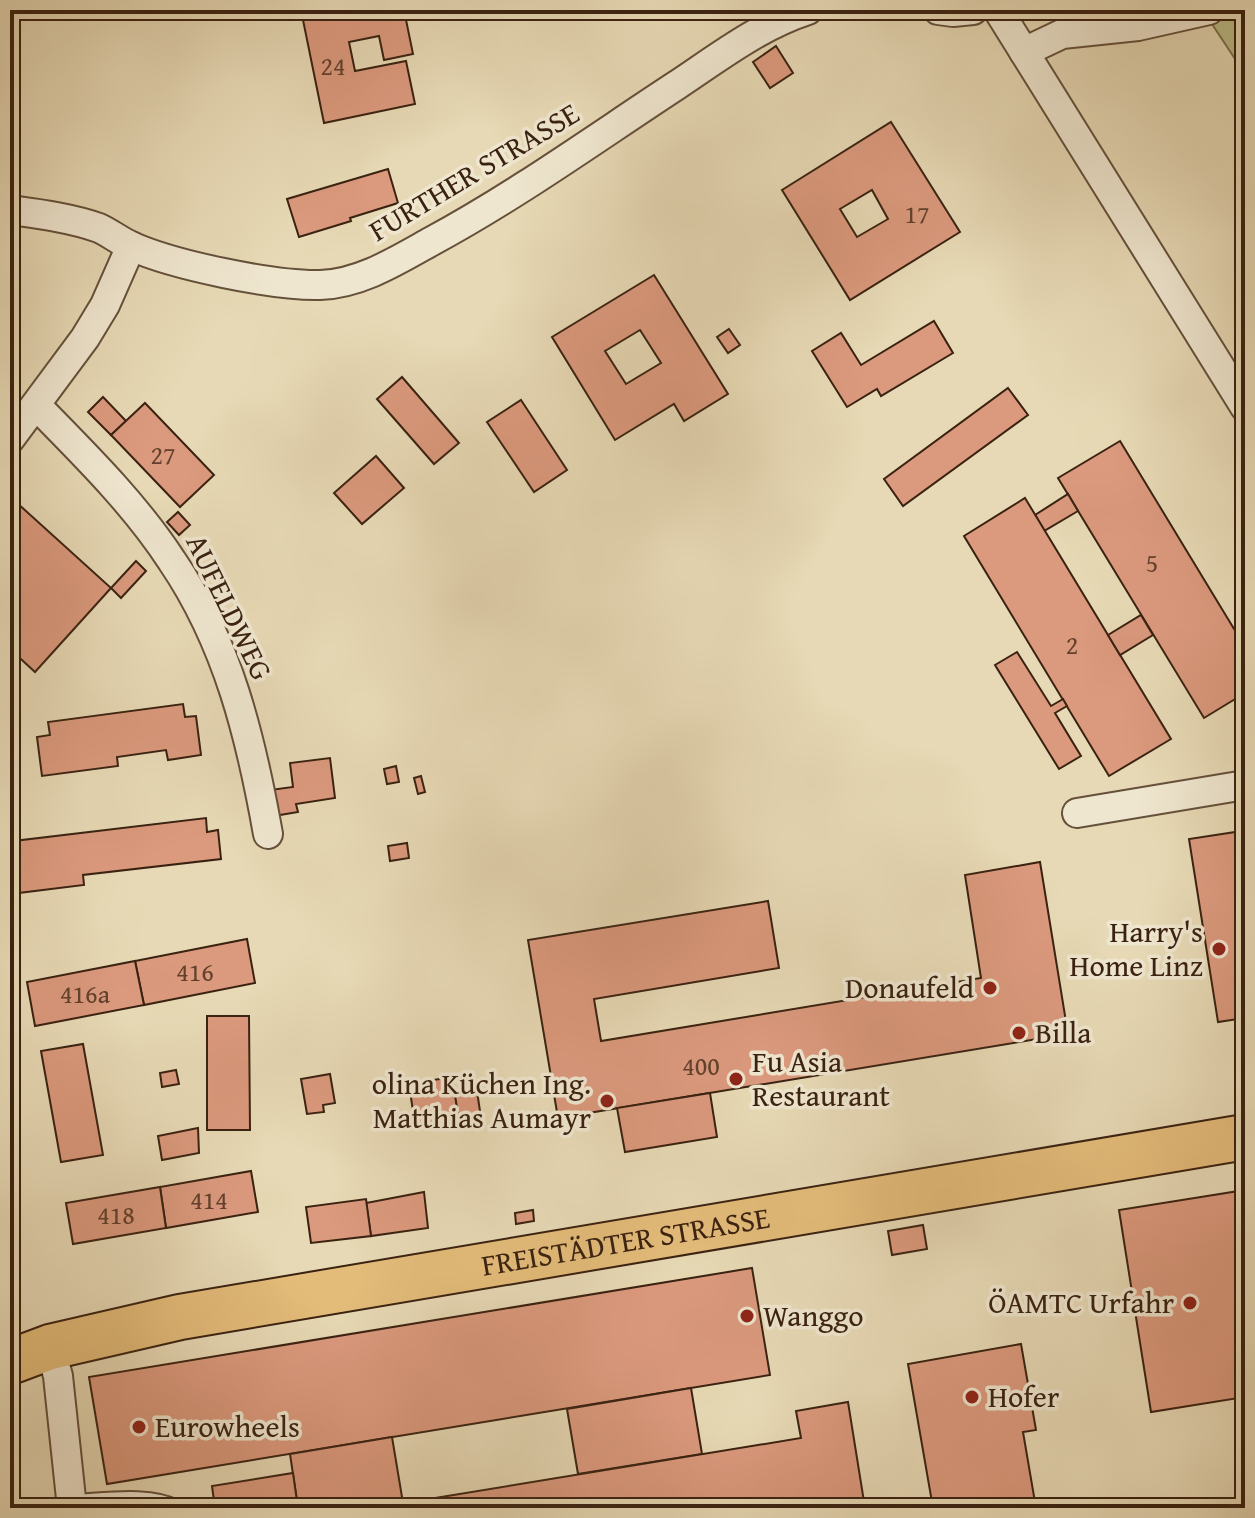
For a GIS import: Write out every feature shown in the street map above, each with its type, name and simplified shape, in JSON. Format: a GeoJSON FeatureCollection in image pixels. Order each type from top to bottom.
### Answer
{"type":"FeatureCollection","features":[{"type":"Feature","properties":{"kind":"main road","name":"FREISTÄDTER STRASSE"},"geometry":{"type":"LineString","coordinates":[[10,1362],[50,1347],[194,1314],[1245,1137]]}},
{"type":"Feature","properties":{"kind":"street","name":"FURTHER STRASSE"},"geometry":{"type":"LineString","coordinates":[[10,210],[98,228],[131,246],[176,261],[277,281],[321,285],[345,281],[372,273],[450,231],[756,32],[808,10]]}},
{"type":"Feature","properties":{"kind":"street"},"geometry":{"type":"LineString","coordinates":[[938,10],[973,10]]}},
{"type":"Feature","properties":{"kind":"street"},"geometry":{"type":"LineString","coordinates":[[998,10],[1245,407]]}},
{"type":"Feature","properties":{"kind":"street"},"geometry":{"type":"LineString","coordinates":[[1024,52],[1062,34],[1138,26],[1209,10]]}},
{"type":"Feature","properties":{"kind":"street"},"geometry":{"type":"LineString","coordinates":[[10,439],[105,305],[131,246]]}},
{"type":"Feature","properties":{"kind":"street","name":"AUFELDWEG"},"geometry":{"type":"LineString","coordinates":[[36,405],[150,529],[191,594],[224,661],[237,696],[253,752],[268,834]]}},
{"type":"Feature","properties":{"kind":"street"},"geometry":{"type":"LineString","coordinates":[[1077,813],[1245,785]]}},
{"type":"Feature","properties":{"kind":"street"},"geometry":{"type":"LineString","coordinates":[[50,1347],[58,1376],[72,1505]]}},
{"type":"Feature","properties":{"kind":"lane"},"geometry":{"type":"LineString","coordinates":[[72,1505],[130,1499],[169,1504],[177,1508]]}},
{"type":"Feature","properties":{"kind":"green space"},"geometry":{"type":"Polygon","coordinates":[[[1202,10],[1245,10],[1245,74],[1208,18],[1202,10]]]}},
{"type":"Feature","properties":{"kind":"building"},"geometry":{"type":"Polygon","coordinates":[[[353,10],[404,10],[413,54],[384,60],[379,36],[349,42],[355,71],[406,61],[415,104],[324,123],[303,20],[353,10]]]}},
{"type":"Feature","properties":{"kind":"building"},"geometry":{"type":"Polygon","coordinates":[[[776,46],[793,73],[770,88],[753,62],[776,46]]]}},
{"type":"Feature","properties":{"kind":"building"},"geometry":{"type":"Polygon","coordinates":[[[891,122],[960,232],[850,300],[782,190],[891,122]],[[872,190],[840,209],[857,237],[888,219],[872,190]]]}},
{"type":"Feature","properties":{"kind":"building"},"geometry":{"type":"Polygon","coordinates":[[[388,169],[398,203],[299,237],[287,199],[388,169]]]}},
{"type":"Feature","properties":{"kind":"building"},"geometry":{"type":"Polygon","coordinates":[[[654,275],[728,394],[684,421],[674,404],[615,440],[552,337],[654,275]],[[640,330],[605,351],[626,384],[661,363],[640,330]]]}},
{"type":"Feature","properties":{"kind":"building"},"geometry":{"type":"Polygon","coordinates":[[[934,321],[953,353],[881,396],[877,389],[847,407],[812,351],[841,333],[861,365],[934,321]]]}},
{"type":"Feature","properties":{"kind":"building"},"geometry":{"type":"Polygon","coordinates":[[[729,329],[740,345],[728,353],[717,337],[729,329]]]}},
{"type":"Feature","properties":{"kind":"building"},"geometry":{"type":"Polygon","coordinates":[[[402,377],[459,443],[434,464],[377,399],[402,377]]]}},
{"type":"Feature","properties":{"kind":"building"},"geometry":{"type":"Polygon","coordinates":[[[1008,388],[1028,415],[903,506],[884,479],[1008,388]]]}},
{"type":"Feature","properties":{"kind":"building"},"geometry":{"type":"Polygon","coordinates":[[[103,397],[126,421],[111,435],[88,412],[103,397]]]}},
{"type":"Feature","properties":{"kind":"building"},"geometry":{"type":"Polygon","coordinates":[[[521,400],[567,470],[534,492],[487,422],[521,400]]]}},
{"type":"Feature","properties":{"kind":"building"},"geometry":{"type":"Polygon","coordinates":[[[145,403],[214,475],[180,507],[111,435],[145,403]]]}},
{"type":"Feature","properties":{"kind":"building"},"geometry":{"type":"Polygon","coordinates":[[[1120,441],[1245,647],[1245,693],[1204,718],[1058,478],[1120,441]]]}},
{"type":"Feature","properties":{"kind":"building"},"geometry":{"type":"Polygon","coordinates":[[[376,456],[404,488],[362,524],[334,493],[376,456]]]}},
{"type":"Feature","properties":{"kind":"building"},"geometry":{"type":"Polygon","coordinates":[[[1068,494],[1078,511],[1044,531],[1035,515],[1068,494]]]}},
{"type":"Feature","properties":{"kind":"building"},"geometry":{"type":"Polygon","coordinates":[[[1025,498],[1171,739],[1109,776],[964,536],[1025,498]]]}},
{"type":"Feature","properties":{"kind":"building"},"geometry":{"type":"Polygon","coordinates":[[[16,502],[111,588],[35,672],[10,649],[10,509],[16,502]]]}},
{"type":"Feature","properties":{"kind":"building"},"geometry":{"type":"Polygon","coordinates":[[[178,512],[190,525],[179,535],[167,522],[178,512]]]}},
{"type":"Feature","properties":{"kind":"building"},"geometry":{"type":"Polygon","coordinates":[[[136,561],[146,571],[121,598],[111,588],[136,561]]]}},
{"type":"Feature","properties":{"kind":"building"},"geometry":{"type":"Polygon","coordinates":[[[1141,615],[1153,635],[1120,655],[1108,635],[1141,615]]]}},
{"type":"Feature","properties":{"kind":"building"},"geometry":{"type":"Polygon","coordinates":[[[1017,652],[1051,706],[1063,699],[1067,706],[1055,713],[1081,756],[1059,769],[995,665],[1017,652]]]}},
{"type":"Feature","properties":{"kind":"building"},"geometry":{"type":"Polygon","coordinates":[[[10,696],[19,701],[11,716],[10,715],[10,696]]]}},
{"type":"Feature","properties":{"kind":"building"},"geometry":{"type":"Polygon","coordinates":[[[183,704],[185,717],[196,716],[201,755],[168,760],[166,750],[117,757],[118,766],[42,776],[37,737],[50,735],[48,722],[183,704]]]}},
{"type":"Feature","properties":{"kind":"building"},"geometry":{"type":"Polygon","coordinates":[[[330,758],[335,798],[296,804],[298,812],[274,816],[270,790],[293,787],[290,763],[330,758]]]}},
{"type":"Feature","properties":{"kind":"building"},"geometry":{"type":"Polygon","coordinates":[[[396,766],[399,782],[387,784],[384,769],[396,766]]]}},
{"type":"Feature","properties":{"kind":"building"},"geometry":{"type":"Polygon","coordinates":[[[421,776],[425,792],[418,794],[414,778],[421,776]]]}},
{"type":"Feature","properties":{"kind":"building"},"geometry":{"type":"Polygon","coordinates":[[[206,818],[207,832],[218,830],[221,859],[83,875],[84,885],[10,894],[10,856],[15,855],[14,841],[206,818]]]}},
{"type":"Feature","properties":{"kind":"building"},"geometry":{"type":"Polygon","coordinates":[[[1242,831],[1245,850],[1245,1018],[1218,1022],[1189,839],[1242,831]]]}},
{"type":"Feature","properties":{"kind":"building"},"geometry":{"type":"Polygon","coordinates":[[[407,843],[409,858],[390,861],[388,846],[407,843]]]}},
{"type":"Feature","properties":{"kind":"building","name":"Donaufeld"},"geometry":{"type":"Polygon","coordinates":[[[1040,862],[1068,1034],[558,1118],[528,940],[768,901],[779,968],[594,999],[601,1041],[981,978],[965,875],[1040,862]]]}},
{"type":"Feature","properties":{"kind":"building"},"geometry":{"type":"Polygon","coordinates":[[[247,939],[255,983],[144,1005],[135,961],[247,939]]]}},
{"type":"Feature","properties":{"kind":"building"},"geometry":{"type":"Polygon","coordinates":[[[135,961],[144,1005],[35,1026],[27,982],[135,961]]]}},
{"type":"Feature","properties":{"kind":"building"},"geometry":{"type":"Polygon","coordinates":[[[207,1016],[249,1016],[250,1130],[207,1130],[207,1016]]]}},
{"type":"Feature","properties":{"kind":"building"},"geometry":{"type":"Polygon","coordinates":[[[83,1044],[103,1155],[61,1162],[41,1051],[83,1044]]]}},
{"type":"Feature","properties":{"kind":"building"},"geometry":{"type":"Polygon","coordinates":[[[176,1070],[179,1084],[162,1087],[160,1073],[176,1070]]]}},
{"type":"Feature","properties":{"kind":"building"},"geometry":{"type":"Polygon","coordinates":[[[330,1074],[335,1103],[323,1105],[324,1112],[307,1114],[301,1079],[330,1074]]]}},
{"type":"Feature","properties":{"kind":"building"},"geometry":{"type":"Polygon","coordinates":[[[452,1077],[459,1118],[415,1125],[409,1084],[452,1077]]]}},
{"type":"Feature","properties":{"kind":"building"},"geometry":{"type":"Polygon","coordinates":[[[477,1091],[481,1118],[459,1121],[455,1095],[477,1091]]]}},
{"type":"Feature","properties":{"kind":"building"},"geometry":{"type":"Polygon","coordinates":[[[710,1093],[717,1137],[625,1152],[617,1108],[710,1093]]]}},
{"type":"Feature","properties":{"kind":"building"},"geometry":{"type":"Polygon","coordinates":[[[198,1128],[199,1153],[162,1160],[158,1136],[198,1128]]]}},
{"type":"Feature","properties":{"kind":"building"},"geometry":{"type":"Polygon","coordinates":[[[251,1171],[258,1212],[166,1228],[160,1187],[251,1171]]]}},
{"type":"Feature","properties":{"kind":"building"},"geometry":{"type":"Polygon","coordinates":[[[160,1187],[166,1228],[73,1244],[66,1203],[160,1187]]]}},
{"type":"Feature","properties":{"kind":"building","name":"ÖAMTC Urfahr"},"geometry":{"type":"Polygon","coordinates":[[[1245,1190],[1245,1397],[1151,1412],[1119,1210],[1245,1190]]]}},
{"type":"Feature","properties":{"kind":"building"},"geometry":{"type":"Polygon","coordinates":[[[424,1192],[428,1228],[371,1236],[366,1203],[424,1192]]]}},
{"type":"Feature","properties":{"kind":"building"},"geometry":{"type":"Polygon","coordinates":[[[366,1199],[371,1236],[311,1243],[306,1207],[366,1199]]]}},
{"type":"Feature","properties":{"kind":"building"},"geometry":{"type":"Polygon","coordinates":[[[533,1210],[534,1221],[516,1224],[515,1213],[533,1210]]]}},
{"type":"Feature","properties":{"kind":"building"},"geometry":{"type":"Polygon","coordinates":[[[923,1225],[927,1249],[892,1255],[888,1231],[923,1225]]]}},
{"type":"Feature","properties":{"kind":"building"},"geometry":{"type":"Polygon","coordinates":[[[752,1268],[770,1375],[107,1484],[89,1377],[752,1268]]]}},
{"type":"Feature","properties":{"kind":"building","name":"Hofer"},"geometry":{"type":"Polygon","coordinates":[[[1021,1344],[1036,1430],[1023,1432],[1036,1508],[933,1508],[908,1364],[1021,1344]]]}},
{"type":"Feature","properties":{"kind":"building"},"geometry":{"type":"Polygon","coordinates":[[[691,1388],[702,1454],[578,1474],[567,1409],[691,1388]]]}},
{"type":"Feature","properties":{"kind":"building"},"geometry":{"type":"Polygon","coordinates":[[[848,1402],[865,1508],[374,1508],[801,1438],[796,1411],[848,1402]]]}},
{"type":"Feature","properties":{"kind":"building"},"geometry":{"type":"Polygon","coordinates":[[[392,1437],[403,1503],[374,1508],[298,1508],[290,1454],[392,1437]]]}},
{"type":"Feature","properties":{"kind":"building"},"geometry":{"type":"Polygon","coordinates":[[[293,1473],[298,1508],[215,1508],[212,1486],[293,1473]]]}},
{"type":"Feature","properties":{"kind":"place","name":"Harry's Home Linz"},"geometry":{"type":"Point","coordinates":[1219,949]}},
{"type":"Feature","properties":{"kind":"place","name":"Donaufeld"},"geometry":{"type":"Point","coordinates":[990,988]}},
{"type":"Feature","properties":{"kind":"place","name":"Billa"},"geometry":{"type":"Point","coordinates":[1019,1033]}},
{"type":"Feature","properties":{"kind":"place","name":"Fu Asia Restaurant"},"geometry":{"type":"Point","coordinates":[736,1079]}},
{"type":"Feature","properties":{"kind":"place","name":"olina Küchen Ing. Matthias Aumayr"},"geometry":{"type":"Point","coordinates":[607,1101]}},
{"type":"Feature","properties":{"kind":"place","name":"ÖAMTC Urfahr"},"geometry":{"type":"Point","coordinates":[1190,1303]}},
{"type":"Feature","properties":{"kind":"place","name":"Wanggo"},"geometry":{"type":"Point","coordinates":[747,1316]}},
{"type":"Feature","properties":{"kind":"place","name":"Hofer"},"geometry":{"type":"Point","coordinates":[972,1397]}},
{"type":"Feature","properties":{"kind":"place","name":"Eurowheels"},"geometry":{"type":"Point","coordinates":[139,1427]}}]}
